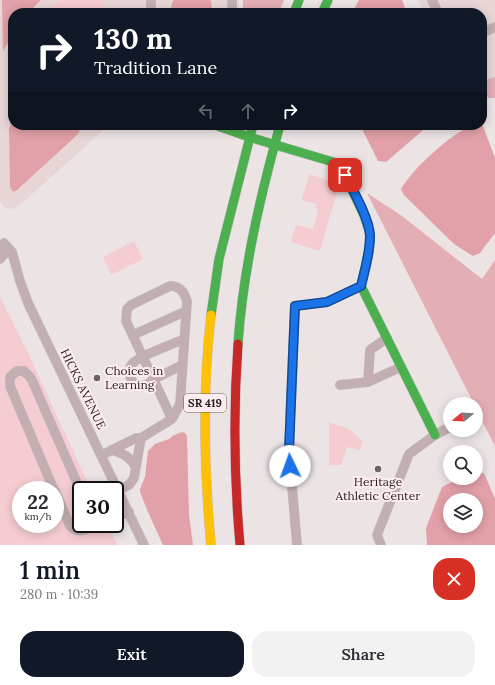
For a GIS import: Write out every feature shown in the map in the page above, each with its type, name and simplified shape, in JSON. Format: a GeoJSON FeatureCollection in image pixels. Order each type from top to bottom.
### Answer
{"type":"FeatureCollection","features":[{"type":"Feature","properties":{"kind":"main road"},"geometry":{"type":"LineString","coordinates":[[228,130],[249,138],[333,162],[345,175],[364,215],[370,234],[369,252],[361,286],[435,435]]}},
{"type":"Feature","properties":{"kind":"main road","name":"SR 419"},"geometry":{"type":"LineString","coordinates":[[211,545],[204,431],[209,328],[218,262],[251,130]]}},
{"type":"Feature","properties":{"kind":"main road","name":"SR 419"},"geometry":{"type":"LineString","coordinates":[[240,545],[234,457],[234,398],[238,331],[242,297],[253,234],[266,174],[278,130]]}},
{"type":"Feature","properties":{"kind":"street"},"geometry":{"type":"LineString","coordinates":[[0,259],[4,247]]}},
{"type":"Feature","properties":{"kind":"street","name":"HICKS AVENUE"},"geometry":{"type":"LineString","coordinates":[[4,247],[12,252],[28,303],[114,481]]}},
{"type":"Feature","properties":{"kind":"street"},"geometry":{"type":"LineString","coordinates":[[102,455],[136,438],[141,438],[172,419],[180,404],[187,301],[182,291],[176,286],[170,286],[131,305],[127,309],[126,321],[172,419]]}},
{"type":"Feature","properties":{"kind":"street"},"geometry":{"type":"LineString","coordinates":[[297,545],[289,450],[295,306],[327,302],[361,286]]}},
{"type":"Feature","properties":{"kind":"street"},"geometry":{"type":"LineString","coordinates":[[133,335],[186,311]]}},
{"type":"Feature","properties":{"kind":"street"},"geometry":{"type":"LineString","coordinates":[[368,382],[370,350],[387,338]]}},
{"type":"Feature","properties":{"kind":"street"},"geometry":{"type":"LineString","coordinates":[[182,365],[142,386],[138,386],[132,381],[129,375],[130,368],[134,362],[184,339]]}},
{"type":"Feature","properties":{"kind":"street"},"geometry":{"type":"LineString","coordinates":[[340,385],[368,382],[401,367]]}},
{"type":"Feature","properties":{"kind":"street"},"geometry":{"type":"LineString","coordinates":[[51,481],[10,386],[10,377],[17,371],[24,371],[31,378],[76,481]]}},
{"type":"Feature","properties":{"kind":"street"},"geometry":{"type":"LineString","coordinates":[[381,545],[376,535],[409,454],[443,431]]}},
{"type":"Feature","properties":{"kind":"street"},"geometry":{"type":"LineString","coordinates":[[124,487],[129,485],[134,478],[141,438]]}},
{"type":"Feature","properties":{"kind":"street"},"geometry":{"type":"LineString","coordinates":[[112,450],[123,453],[131,459],[136,467]]}},
{"type":"Feature","properties":{"kind":"street","name":"HICKS AVENUE"},"geometry":{"type":"LineString","coordinates":[[124,502],[144,545]]}},
{"type":"Feature","properties":{"kind":"street"},"geometry":{"type":"LineString","coordinates":[[64,512],[72,528]]}},
{"type":"Feature","properties":{"kind":"street"},"geometry":{"type":"LineString","coordinates":[[124,514],[129,512]]}},
{"type":"Feature","properties":{"kind":"shaded area"},"geometry":{"type":"Polygon","coordinates":[[[0,0],[239,0],[239,8],[8,8],[8,130],[103,130],[20,205],[11,209],[5,208],[0,202],[0,0]]]}},
{"type":"Feature","properties":{"kind":"shaded area"},"geometry":{"type":"Polygon","coordinates":[[[2,0],[41,0],[33,8],[8,8],[8,43],[3,51],[2,0]]]}},
{"type":"Feature","properties":{"kind":"shaded area"},"geometry":{"type":"Polygon","coordinates":[[[61,0],[104,0],[104,8],[48,8],[61,0]]]}},
{"type":"Feature","properties":{"kind":"shaded area"},"geometry":{"type":"Polygon","coordinates":[[[174,0],[210,0],[212,6],[212,8],[171,8],[174,0]]]}},
{"type":"Feature","properties":{"kind":"shaded area"},"geometry":{"type":"Polygon","coordinates":[[[243,0],[284,0],[281,8],[243,8],[243,0]]]}},
{"type":"Feature","properties":{"kind":"shaded area"},"geometry":{"type":"Polygon","coordinates":[[[359,0],[402,0],[405,8],[355,8],[359,0]]]}},
{"type":"Feature","properties":{"kind":"shaded area"},"geometry":{"type":"Polygon","coordinates":[[[418,0],[495,0],[495,77],[487,79],[487,8],[422,8],[418,0]]]}},
{"type":"Feature","properties":{"kind":"shaded area"},"geometry":{"type":"Polygon","coordinates":[[[495,77],[495,98],[488,98],[487,96],[487,79],[495,77]]]}},
{"type":"Feature","properties":{"kind":"shaded area"},"geometry":{"type":"Polygon","coordinates":[[[9,130],[80,131],[17,190],[13,192],[10,187],[9,130]]]}},
{"type":"Feature","properties":{"kind":"shaded area"},"geometry":{"type":"Polygon","coordinates":[[[362,130],[423,130],[386,162],[378,161],[362,130]]]}},
{"type":"Feature","properties":{"kind":"shaded area"},"geometry":{"type":"Polygon","coordinates":[[[463,130],[484,130],[495,158],[495,233],[480,253],[473,256],[454,244],[404,195],[401,189],[423,162],[453,136],[463,130]]]}},
{"type":"Feature","properties":{"kind":"shaded area"},"geometry":{"type":"Polygon","coordinates":[[[309,174],[334,182],[338,188],[320,251],[291,242],[296,225],[313,229],[318,210],[316,209],[317,204],[302,200],[309,174]]]}},
{"type":"Feature","properties":{"kind":"shaded area"},"geometry":{"type":"Polygon","coordinates":[[[367,193],[402,216],[482,279],[495,260],[495,446],[483,423],[483,397],[470,397],[367,193]]]}},
{"type":"Feature","properties":{"kind":"shaded area"},"geometry":{"type":"Polygon","coordinates":[[[134,241],[143,259],[111,275],[103,257],[134,241]]]}},
{"type":"Feature","properties":{"kind":"shaded area"},"geometry":{"type":"Polygon","coordinates":[[[0,297],[29,355],[87,481],[72,481],[72,533],[111,533],[117,545],[0,545],[0,297]]]}},
{"type":"Feature","properties":{"kind":"shaded area"},"geometry":{"type":"Polygon","coordinates":[[[329,422],[349,429],[363,441],[360,450],[347,447],[341,465],[329,465],[329,422]]]}},
{"type":"Feature","properties":{"kind":"shaded area"},"geometry":{"type":"Polygon","coordinates":[[[182,432],[187,436],[189,515],[193,545],[163,545],[148,512],[140,489],[145,477],[148,451],[155,444],[182,432]]]}},
{"type":"Feature","properties":{"kind":"shaded area"},"geometry":{"type":"Polygon","coordinates":[[[484,473],[495,499],[495,545],[427,545],[426,528],[442,487],[446,485],[483,485],[484,473]]]}},
{"type":"Feature","properties":{"kind":"traffic: fast"},"geometry":{"type":"LineString","coordinates":[[296,8],[299,0]]}},
{"type":"Feature","properties":{"kind":"traffic: fast"},"geometry":{"type":"LineString","coordinates":[[324,8],[328,0]]}},
{"type":"Feature","properties":{"kind":"traffic: fast"},"geometry":{"type":"LineString","coordinates":[[229,130],[333,162],[345,175],[364,215],[370,234],[369,252],[361,286],[435,435]]}},
{"type":"Feature","properties":{"kind":"traffic: fast"},"geometry":{"type":"LineString","coordinates":[[211,315],[219,259],[252,130]]}},
{"type":"Feature","properties":{"kind":"traffic: fast"},"geometry":{"type":"LineString","coordinates":[[238,344],[240,316],[253,234],[279,130]]}},
{"type":"Feature","properties":{"kind":"traffic: slow"},"geometry":{"type":"LineString","coordinates":[[211,315],[205,401],[207,487],[211,545]]}},
{"type":"Feature","properties":{"kind":"traffic: jam"},"geometry":{"type":"LineString","coordinates":[[238,344],[235,395],[235,445],[236,495],[240,545]]}},
{"type":"Feature","properties":{"kind":"place","name":"Choices in Learning"},"geometry":{"type":"Point","coordinates":[97,378]}},
{"type":"Feature","properties":{"kind":"place","name":"Heritage Athletic Center"},"geometry":{"type":"Point","coordinates":[378,469]}},
{"type":"Feature","properties":{"kind":"route"},"geometry":{"type":"LineString","coordinates":[[290,466],[289,450],[295,306],[327,302],[361,286],[369,252],[370,234],[364,215],[345,175]]}}]}
